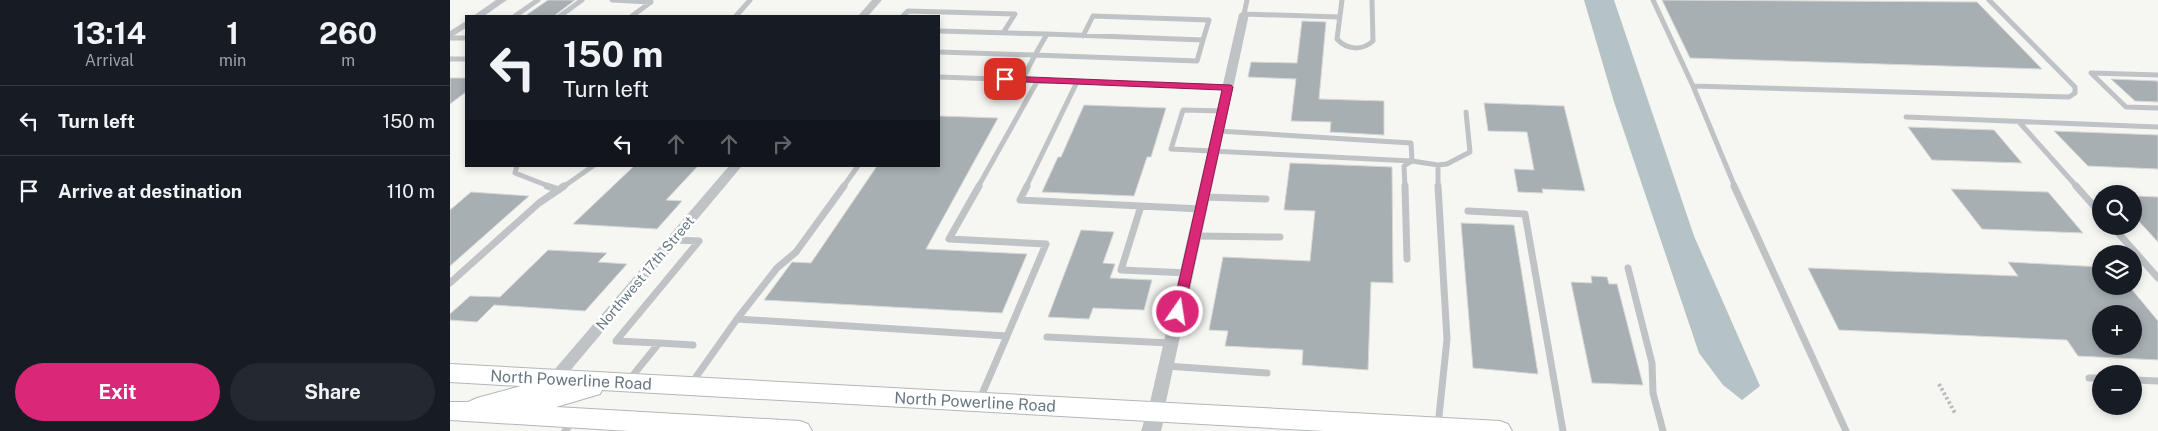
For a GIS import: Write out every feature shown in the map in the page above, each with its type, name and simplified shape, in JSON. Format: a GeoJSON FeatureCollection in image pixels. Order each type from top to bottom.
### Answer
{"type":"FeatureCollection","features":[{"type":"Feature","properties":{"kind":"main road","name":"North Powerline Road"},"geometry":{"type":"LineString","coordinates":[[450,373],[979,402],[1153,421],[1500,431]]}},
{"type":"Feature","properties":{"kind":"main road"},"geometry":{"type":"LineString","coordinates":[[452,414],[520,397],[554,380]]}},
{"type":"Feature","properties":{"kind":"main road"},"geometry":{"type":"LineString","coordinates":[[520,415],[550,400],[619,383]]}},
{"type":"Feature","properties":{"kind":"main road"},"geometry":{"type":"LineString","coordinates":[[452,414],[520,415],[570,425],[800,431]]}},
{"type":"Feature","properties":{"kind":"street"},"geometry":{"type":"LineString","coordinates":[[480,15],[502,0]]}},
{"type":"Feature","properties":{"kind":"street"},"geometry":{"type":"LineString","coordinates":[[864,15],[877,0]]}},
{"type":"Feature","properties":{"kind":"street"},"geometry":{"type":"LineString","coordinates":[[1153,421],[1188,273],[1244,14]]}},
{"type":"Feature","properties":{"kind":"street"},"geometry":{"type":"LineString","coordinates":[[450,36],[465,25]]}},
{"type":"Feature","properties":{"kind":"street","name":"Northwest 17th Street"},"geometry":{"type":"LineString","coordinates":[[554,380],[735,167]]}},
{"type":"Feature","properties":{"kind":"lane"},"geometry":{"type":"LineString","coordinates":[[516,15],[538,0]]}},
{"type":"Feature","properties":{"kind":"lane"},"geometry":{"type":"LineString","coordinates":[[561,15],[582,0]]}},
{"type":"Feature","properties":{"kind":"lane"},"geometry":{"type":"LineString","coordinates":[[612,0],[650,2],[633,15]]}},
{"type":"Feature","properties":{"kind":"lane"},"geometry":{"type":"LineString","coordinates":[[737,15],[750,0]]}},
{"type":"Feature","properties":{"kind":"lane"},"geometry":{"type":"LineString","coordinates":[[1247,0],[1244,14],[1338,17]]}},
{"type":"Feature","properties":{"kind":"lane"},"geometry":{"type":"LineString","coordinates":[[1342,0],[1338,17],[1337,39],[1339,42],[1354,48],[1369,46],[1373,41],[1372,0]]}},
{"type":"Feature","properties":{"kind":"lane"},"geometry":{"type":"LineString","coordinates":[[1653,0],[1753,230],[1846,431]]}},
{"type":"Feature","properties":{"kind":"lane"},"geometry":{"type":"LineString","coordinates":[[1692,86],[2068,97],[2075,93],[2075,87],[1989,0]]}},
{"type":"Feature","properties":{"kind":"lane"},"geometry":{"type":"LineString","coordinates":[[904,15],[908,11],[1015,14],[1003,33]]}},
{"type":"Feature","properties":{"kind":"lane"},"geometry":{"type":"LineString","coordinates":[[940,52],[1197,61],[1209,20],[1093,16],[1083,36]]}},
{"type":"Feature","properties":{"kind":"lane"},"geometry":{"type":"LineString","coordinates":[[940,31],[1203,40]]}},
{"type":"Feature","properties":{"kind":"lane"},"geometry":{"type":"LineString","coordinates":[[1022,80],[1047,34]]}},
{"type":"Feature","properties":{"kind":"lane"},"geometry":{"type":"LineString","coordinates":[[450,36],[465,38]]}},
{"type":"Feature","properties":{"kind":"lane"},"geometry":{"type":"LineString","coordinates":[[450,59],[465,60]]}},
{"type":"Feature","properties":{"kind":"lane"},"geometry":{"type":"LineString","coordinates":[[2158,75],[2091,73],[2126,107],[2158,108]]}},
{"type":"Feature","properties":{"kind":"lane"},"geometry":{"type":"LineString","coordinates":[[940,77],[1228,87]]}},
{"type":"Feature","properties":{"kind":"lane"},"geometry":{"type":"LineString","coordinates":[[979,402],[1046,244],[949,239],[1038,80]]}},
{"type":"Feature","properties":{"kind":"lane"},"geometry":{"type":"LineString","coordinates":[[1077,82],[1020,200],[1141,206],[1266,200]]}},
{"type":"Feature","properties":{"kind":"lane"},"geometry":{"type":"LineString","coordinates":[[1223,111],[1182,110],[1171,149],[1447,164],[1470,152],[1466,112]]}},
{"type":"Feature","properties":{"kind":"lane"},"geometry":{"type":"LineString","coordinates":[[1906,117],[2158,127]]}},
{"type":"Feature","properties":{"kind":"lane"},"geometry":{"type":"LineString","coordinates":[[2020,122],[2092,204]]}},
{"type":"Feature","properties":{"kind":"lane"},"geometry":{"type":"LineString","coordinates":[[1218,131],[1411,143],[1412,161]]}},
{"type":"Feature","properties":{"kind":"lane"},"geometry":{"type":"LineString","coordinates":[[1407,259],[1404,166],[1412,161]]}},
{"type":"Feature","properties":{"kind":"lane"},"geometry":{"type":"LineString","coordinates":[[1438,165],[1438,206],[1447,339],[1438,428]]}},
{"type":"Feature","properties":{"kind":"lane"},"geometry":{"type":"LineString","coordinates":[[518,167],[515,173],[559,190]]}},
{"type":"Feature","properties":{"kind":"lane"},"geometry":{"type":"LineString","coordinates":[[450,283],[539,203],[592,167]]}},
{"type":"Feature","properties":{"kind":"lane"},"geometry":{"type":"LineString","coordinates":[[689,387],[777,268],[796,252],[857,167]]}},
{"type":"Feature","properties":{"kind":"lane"},"geometry":{"type":"LineString","coordinates":[[1141,206],[1121,270],[1188,273]]}},
{"type":"Feature","properties":{"kind":"lane"},"geometry":{"type":"LineString","coordinates":[[1468,211],[1525,214],[1563,431]]}},
{"type":"Feature","properties":{"kind":"lane"},"geometry":{"type":"LineString","coordinates":[[2120,235],[2158,278]]}},
{"type":"Feature","properties":{"kind":"lane"},"geometry":{"type":"LineString","coordinates":[[1196,236],[1280,237]]}},
{"type":"Feature","properties":{"kind":"lane"},"geometry":{"type":"LineString","coordinates":[[674,240],[699,241],[616,340],[693,345]]}},
{"type":"Feature","properties":{"kind":"lane"},"geometry":{"type":"LineString","coordinates":[[1628,268],[1652,363],[1653,393],[1663,431]]}},
{"type":"Feature","properties":{"kind":"lane"},"geometry":{"type":"LineString","coordinates":[[737,320],[1007,336]]}},
{"type":"Feature","properties":{"kind":"lane"},"geometry":{"type":"LineString","coordinates":[[1047,337],[1171,343]]}},
{"type":"Feature","properties":{"kind":"lane"},"geometry":{"type":"LineString","coordinates":[[619,383],[658,343]]}},
{"type":"Feature","properties":{"kind":"lane"},"geometry":{"type":"LineString","coordinates":[[1166,366],[1267,373]]}},
{"type":"Feature","properties":{"kind":"lane"},"geometry":{"type":"LineString","coordinates":[[2142,380],[2158,381]]}},
{"type":"Feature","properties":{"kind":"path"},"geometry":{"type":"LineString","coordinates":[[1939,384],[1955,413]]}},
{"type":"Feature","properties":{"kind":"shaded area"},"geometry":{"type":"Polygon","coordinates":[[[1584,0],[1614,0],[1694,236],[1760,386],[1742,400],[1723,385],[1699,353],[1614,102],[1584,0]]]}},
{"type":"Feature","properties":{"kind":"building"},"geometry":{"type":"Polygon","coordinates":[[[548,0],[575,0],[555,15],[526,15],[548,0]]]}},
{"type":"Feature","properties":{"kind":"building"},"geometry":{"type":"Polygon","coordinates":[[[1662,0],[1977,2],[2042,69],[1690,58],[1662,0]]]}},
{"type":"Feature","properties":{"kind":"building"},"geometry":{"type":"Polygon","coordinates":[[[1302,21],[1326,22],[1319,99],[1384,101],[1384,135],[1330,132],[1331,122],[1291,121],[1296,79],[1248,77],[1251,62],[1297,63],[1302,21]]]}},
{"type":"Feature","properties":{"kind":"building"},"geometry":{"type":"Polygon","coordinates":[[[450,78],[465,78],[465,93],[450,104],[450,78]]]}},
{"type":"Feature","properties":{"kind":"building"},"geometry":{"type":"Polygon","coordinates":[[[2111,79],[2158,81],[2158,102],[2135,101],[2111,79]]]}},
{"type":"Feature","properties":{"kind":"building"},"geometry":{"type":"Polygon","coordinates":[[[1484,103],[1564,106],[1585,191],[1542,189],[1543,193],[1518,192],[1514,169],[1534,170],[1527,132],[1488,131],[1484,103]]]}},
{"type":"Feature","properties":{"kind":"building"},"geometry":{"type":"Polygon","coordinates":[[[1084,105],[1166,108],[1151,157],[1147,157],[1134,196],[1042,192],[1058,157],[1061,157],[1084,105]]]}},
{"type":"Feature","properties":{"kind":"building"},"geometry":{"type":"Polygon","coordinates":[[[940,116],[998,118],[926,249],[1027,254],[1002,313],[764,300],[792,262],[811,263],[876,167],[940,167],[940,116]]]}},
{"type":"Feature","properties":{"kind":"building"},"geometry":{"type":"Polygon","coordinates":[[[1908,127],[1994,130],[2022,163],[1932,160],[1908,127]]]}},
{"type":"Feature","properties":{"kind":"building"},"geometry":{"type":"Polygon","coordinates":[[[2054,131],[2158,135],[2158,169],[2088,166],[2054,131]]]}},
{"type":"Feature","properties":{"kind":"building"},"geometry":{"type":"Polygon","coordinates":[[[1290,163],[1392,167],[1393,283],[1371,282],[1368,370],[1302,365],[1303,350],[1225,346],[1228,331],[1209,330],[1223,257],[1310,261],[1315,211],[1284,210],[1290,163]]]}},
{"type":"Feature","properties":{"kind":"building"},"geometry":{"type":"Polygon","coordinates":[[[633,167],[697,167],[666,200],[682,201],[657,229],[573,224],[633,167]]]}},
{"type":"Feature","properties":{"kind":"building"},"geometry":{"type":"Polygon","coordinates":[[[1951,189],[2048,192],[2083,233],[1982,229],[1951,189]]]}},
{"type":"Feature","properties":{"kind":"building"},"geometry":{"type":"Polygon","coordinates":[[[471,192],[529,196],[450,266],[450,210],[471,192]]]}},
{"type":"Feature","properties":{"kind":"building"},"geometry":{"type":"Polygon","coordinates":[[[2142,196],[2158,197],[2158,242],[2142,225],[2142,196]]]}},
{"type":"Feature","properties":{"kind":"building"},"geometry":{"type":"Polygon","coordinates":[[[1461,223],[1514,225],[1538,374],[1473,368],[1461,223]]]}},
{"type":"Feature","properties":{"kind":"building"},"geometry":{"type":"Polygon","coordinates":[[[1081,230],[1114,232],[1103,263],[1115,264],[1110,278],[1152,280],[1144,310],[1093,308],[1089,319],[1048,317],[1081,230]]]}},
{"type":"Feature","properties":{"kind":"building"},"geometry":{"type":"Polygon","coordinates":[[[548,250],[607,253],[598,262],[627,264],[585,311],[494,305],[477,322],[450,320],[450,314],[470,296],[500,297],[548,250]]]}},
{"type":"Feature","properties":{"kind":"building"},"geometry":{"type":"Polygon","coordinates":[[[2008,262],[2092,267],[2092,295],[2136,295],[2158,321],[2158,360],[2078,356],[2067,340],[1839,330],[1808,268],[2018,276],[2008,262]]]}},
{"type":"Feature","properties":{"kind":"building"},"geometry":{"type":"Polygon","coordinates":[[[1591,276],[1607,277],[1609,284],[1617,284],[1643,385],[1592,383],[1571,282],[1592,283],[1591,276]]]}},
{"type":"Feature","properties":{"kind":"route"},"geometry":{"type":"LineString","coordinates":[[1005,79],[1228,87],[1178,312]]}}]}
